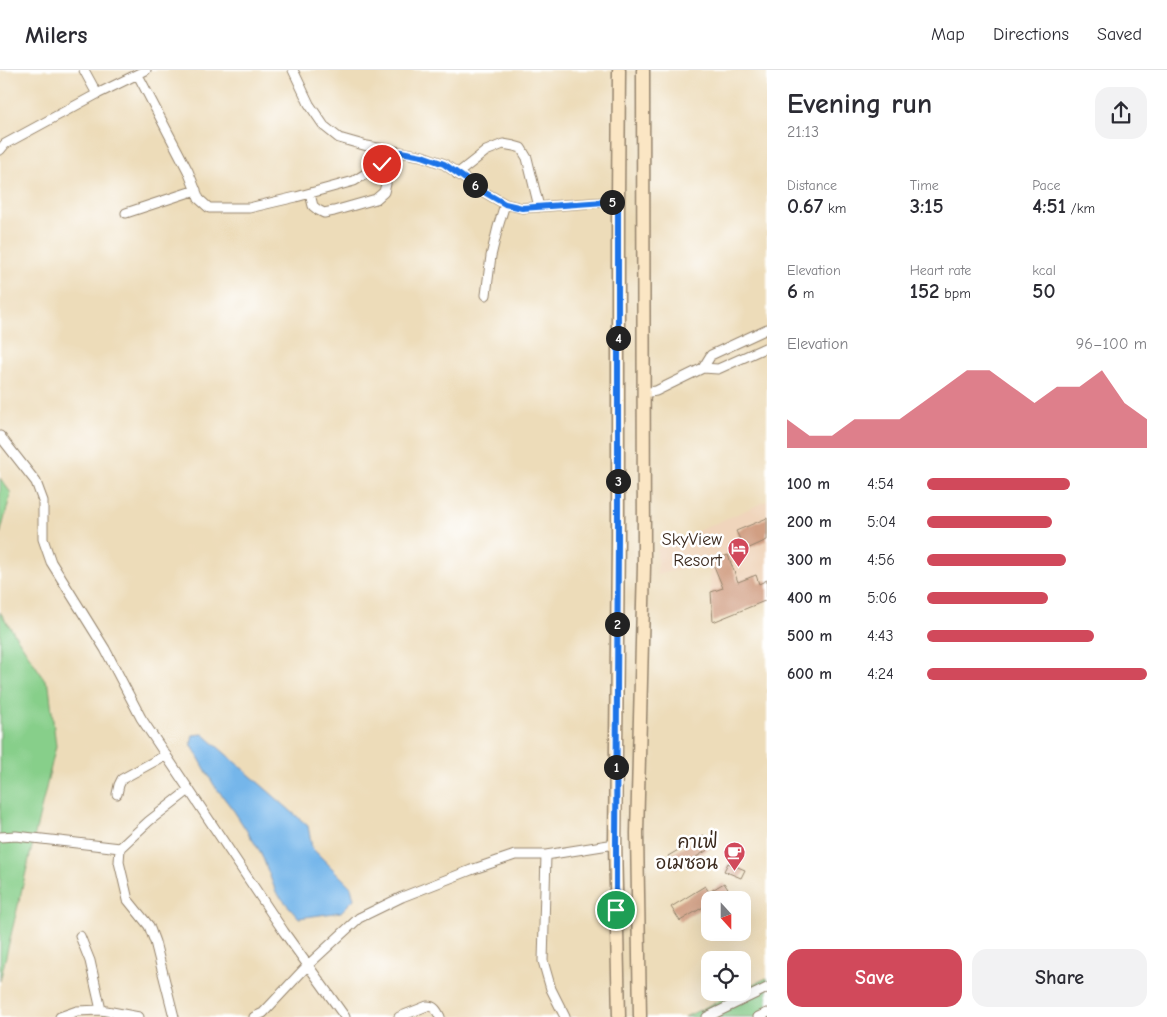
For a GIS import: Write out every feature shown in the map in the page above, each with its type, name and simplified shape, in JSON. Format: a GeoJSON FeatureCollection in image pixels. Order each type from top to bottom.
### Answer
{"type":"FeatureCollection","features":[{"type":"Feature","properties":{"kind":"main road"},"geometry":{"type":"LineString","coordinates":[[619,70],[616,844],[619,1017]]}},
{"type":"Feature","properties":{"kind":"main road"},"geometry":{"type":"LineString","coordinates":[[640,1017],[636,833],[644,566],[643,70]]}},
{"type":"Feature","properties":{"kind":"street"},"geometry":{"type":"LineString","coordinates":[[84,70],[97,94]]}},
{"type":"Feature","properties":{"kind":"street"},"geometry":{"type":"LineString","coordinates":[[293,70],[309,104],[324,126],[339,138],[367,146],[422,156],[444,164],[505,204],[522,208],[618,201]]}},
{"type":"Feature","properties":{"kind":"street"},"geometry":{"type":"LineString","coordinates":[[2,143],[142,72],[199,199],[209,208],[248,208],[310,194],[354,181],[401,152]]}},
{"type":"Feature","properties":{"kind":"street"},"geometry":{"type":"LineString","coordinates":[[457,174],[486,151],[503,144],[521,148],[528,158],[539,207]]}},
{"type":"Feature","properties":{"kind":"street"},"geometry":{"type":"LineString","coordinates":[[310,194],[313,206],[324,213],[376,199],[384,192],[386,184],[382,164]]}},
{"type":"Feature","properties":{"kind":"street"},"geometry":{"type":"LineString","coordinates":[[126,213],[196,190]]}},
{"type":"Feature","properties":{"kind":"street"},"geometry":{"type":"LineString","coordinates":[[486,295],[491,256],[505,204]]}},
{"type":"Feature","properties":{"kind":"street"},"geometry":{"type":"LineString","coordinates":[[703,368],[711,355],[767,329]]}},
{"type":"Feature","properties":{"kind":"street"},"geometry":{"type":"LineString","coordinates":[[643,393],[656,391],[703,368],[718,369],[767,347]]}},
{"type":"Feature","properties":{"kind":"street"},"geometry":{"type":"LineString","coordinates":[[0,436],[36,482],[43,501],[43,539],[51,562],[105,648],[141,718],[284,932],[345,1017]]}},
{"type":"Feature","properties":{"kind":"street"},"geometry":{"type":"LineString","coordinates":[[117,794],[122,779],[166,755]]}},
{"type":"Feature","properties":{"kind":"street"},"geometry":{"type":"LineString","coordinates":[[174,1017],[149,926],[128,900],[119,862],[120,848],[149,821],[189,790]]}},
{"type":"Feature","properties":{"kind":"street"},"geometry":{"type":"LineString","coordinates":[[0,837],[16,836],[120,848]]}},
{"type":"Feature","properties":{"kind":"street"},"geometry":{"type":"LineString","coordinates":[[254,1017],[263,1013],[308,965],[359,918],[402,897],[471,870],[515,856],[546,855],[616,844]]}},
{"type":"Feature","properties":{"kind":"street"},"geometry":{"type":"LineString","coordinates":[[546,855],[543,961],[551,988],[565,1017]]}},
{"type":"Feature","properties":{"kind":"street"},"geometry":{"type":"LineString","coordinates":[[80,936],[90,961],[101,1010]]}},
{"type":"Feature","properties":{"kind":"street"},"geometry":{"type":"LineString","coordinates":[[707,1017],[767,988]]}},
{"type":"Feature","properties":{"kind":"street"},"geometry":{"type":"LineString","coordinates":[[399,1017],[427,1006],[435,1008],[440,1017]]}},
{"type":"Feature","properties":{"kind":"street"},"geometry":{"type":"LineString","coordinates":[[60,1017],[77,1011],[101,1010],[139,1017]]}},
{"type":"Feature","properties":{"kind":"street"},"geometry":{"type":"LineString","coordinates":[[758,1017],[767,1013]]}},
{"type":"Feature","properties":{"kind":"shaded area","name":"SkyView Resort"},"geometry":{"type":"Polygon","coordinates":[[[767,501],[767,601],[713,622],[709,562],[657,575],[657,549],[767,501]]]}},
{"type":"Feature","properties":{"kind":"green space"},"geometry":{"type":"Polygon","coordinates":[[[0,478],[11,493],[0,535],[0,478]]]}},
{"type":"Feature","properties":{"kind":"green space"},"geometry":{"type":"Polygon","coordinates":[[[0,612],[49,686],[56,746],[0,981],[0,612]]]}},
{"type":"Feature","properties":{"kind":"green space"},"geometry":{"type":"Polygon","coordinates":[[[767,978],[767,1017],[685,1017],[719,1001],[751,1001],[751,985],[767,978]]]}},
{"type":"Feature","properties":{"kind":"water"},"geometry":{"type":"Polygon","coordinates":[[[203,734],[308,826],[312,848],[351,887],[354,899],[341,912],[299,918],[276,892],[261,853],[234,811],[214,785],[191,744],[193,735],[203,734]]]}},
{"type":"Feature","properties":{"kind":"building"},"geometry":{"type":"Polygon","coordinates":[[[767,518],[767,540],[745,550],[736,531],[767,518]]]}},
{"type":"Feature","properties":{"kind":"building"},"geometry":{"type":"Polygon","coordinates":[[[728,555],[738,582],[756,575],[759,584],[767,580],[767,600],[713,622],[711,592],[723,588],[712,561],[728,555]]]}},
{"type":"Feature","properties":{"kind":"building"},"geometry":{"type":"Polygon","coordinates":[[[704,835],[711,848],[676,869],[668,856],[704,835]]]}},
{"type":"Feature","properties":{"kind":"building","name":"คาเฟ่ อเมซอน"},"geometry":{"type":"Polygon","coordinates":[[[728,863],[745,870],[741,878],[724,871],[728,863]]]}},
{"type":"Feature","properties":{"kind":"building"},"geometry":{"type":"Polygon","coordinates":[[[724,883],[729,891],[711,891],[724,883]]]}},
{"type":"Feature","properties":{"kind":"building"},"geometry":{"type":"Polygon","coordinates":[[[705,886],[708,891],[701,891],[701,908],[680,921],[671,907],[705,886]]]}},
{"type":"Feature","properties":{"kind":"place","name":"SkyView Resort"},"geometry":{"type":"Point","coordinates":[738,568]}},
{"type":"Feature","properties":{"kind":"place","name":"คาเฟ่ อเมซอน"},"geometry":{"type":"Point","coordinates":[734,871]}},
{"type":"Feature","properties":{"kind":"route"},"geometry":{"type":"LineString","coordinates":[[382,164],[401,152],[422,156],[444,164],[505,204],[522,208],[618,201],[616,910]]}}]}
